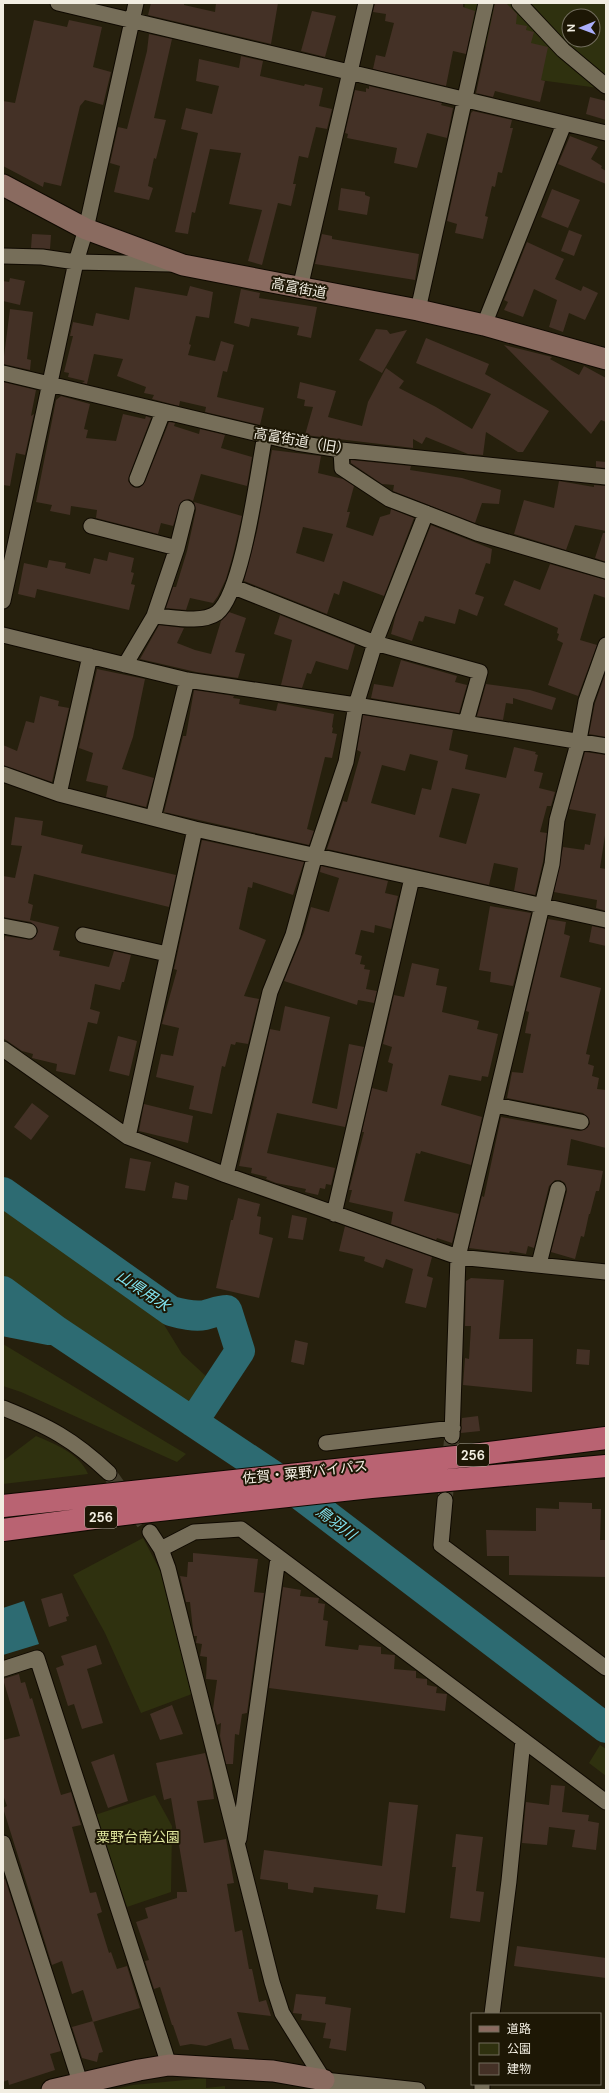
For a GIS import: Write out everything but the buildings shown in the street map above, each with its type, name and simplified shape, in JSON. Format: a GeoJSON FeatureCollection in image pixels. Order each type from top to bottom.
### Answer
{"type":"FeatureCollection","features":[{"type":"Feature","properties":{"kind":"highway","name":"佐賀・粟野バイパス"},"geometry":{"type":"LineString","coordinates":[[3,1506],[340,1468],[465,1456],[606,1438]]}},
{"type":"Feature","properties":{"kind":"highway","name":"佐賀・粟野バイパス"},"geometry":{"type":"LineString","coordinates":[[3,1530],[124,1514],[371,1487],[606,1466]]}},
{"type":"Feature","properties":{"kind":"street"},"geometry":{"type":"LineString","coordinates":[[58,3],[606,133]]}},
{"type":"Feature","properties":{"kind":"street"},"geometry":{"type":"LineString","coordinates":[[3,600],[51,384],[76,262],[86,229],[136,3]]}},
{"type":"Feature","properties":{"kind":"street"},"geometry":{"type":"LineString","coordinates":[[300,288],[366,3]]}},
{"type":"Feature","properties":{"kind":"street"},"geometry":{"type":"LineString","coordinates":[[418,310],[486,3]]}},
{"type":"Feature","properties":{"kind":"street"},"geometry":{"type":"LineString","coordinates":[[519,3],[563,50],[606,86]]}},
{"type":"Feature","properties":{"kind":"street"},"geometry":{"type":"LineString","coordinates":[[484,325],[564,124]]}},
{"type":"Feature","properties":{"kind":"street","name":"高富街道"},"geometry":{"type":"LineString","coordinates":[[3,185],[86,229],[183,265],[418,310],[484,325],[606,359]]}},
{"type":"Feature","properties":{"kind":"street"},"geometry":{"type":"LineString","coordinates":[[3,256],[42,257],[76,262],[183,265]]}},
{"type":"Feature","properties":{"kind":"street","name":"高富街道（旧）"},"geometry":{"type":"LineString","coordinates":[[3,373],[297,443],[341,450],[606,477]]}},
{"type":"Feature","properties":{"kind":"street"},"geometry":{"type":"LineString","coordinates":[[137,479],[163,412]]}},
{"type":"Feature","properties":{"kind":"street"},"geometry":{"type":"LineString","coordinates":[[154,616],[203,619],[218,613],[234,587],[247,537],[264,435]]}},
{"type":"Feature","properties":{"kind":"street"},"geometry":{"type":"LineString","coordinates":[[341,450],[342,468],[389,499],[477,532],[606,571]]}},
{"type":"Feature","properties":{"kind":"street"},"geometry":{"type":"LineString","coordinates":[[126,665],[154,616],[177,548],[187,508]]}},
{"type":"Feature","properties":{"kind":"street"},"geometry":{"type":"LineString","coordinates":[[226,1175],[270,992],[293,935],[315,855],[346,762],[356,705],[376,643],[426,513]]}},
{"type":"Feature","properties":{"kind":"street"},"geometry":{"type":"LineString","coordinates":[[91,526],[177,548]]}},
{"type":"Feature","properties":{"kind":"street"},"geometry":{"type":"LineString","coordinates":[[234,587],[376,643],[480,672],[466,722]]}},
{"type":"Feature","properties":{"kind":"street"},"geometry":{"type":"LineString","coordinates":[[3,635],[187,680],[466,722],[579,740],[606,746]]}},
{"type":"Feature","properties":{"kind":"street"},"geometry":{"type":"LineString","coordinates":[[326,1443],[452,1432],[458,1257],[543,907],[552,864],[557,820],[579,740],[586,701],[606,645]]}},
{"type":"Feature","properties":{"kind":"street"},"geometry":{"type":"LineString","coordinates":[[59,794],[90,656]]}},
{"type":"Feature","properties":{"kind":"street"},"geometry":{"type":"LineString","coordinates":[[153,818],[187,680]]}},
{"type":"Feature","properties":{"kind":"street"},"geometry":{"type":"LineString","coordinates":[[3,774],[59,794],[195,829],[606,920]]}},
{"type":"Feature","properties":{"kind":"street"},"geometry":{"type":"LineString","coordinates":[[128,1137],[195,829]]}},
{"type":"Feature","properties":{"kind":"street"},"geometry":{"type":"LineString","coordinates":[[334,1214],[412,878]]}},
{"type":"Feature","properties":{"kind":"street"},"geometry":{"type":"LineString","coordinates":[[3,926],[29,931]]}},
{"type":"Feature","properties":{"kind":"street"},"geometry":{"type":"LineString","coordinates":[[82,935],[167,954]]}},
{"type":"Feature","properties":{"kind":"street"},"geometry":{"type":"LineString","coordinates":[[3,1049],[128,1137],[226,1175],[458,1257],[539,1264],[606,1272]]}},
{"type":"Feature","properties":{"kind":"street"},"geometry":{"type":"LineString","coordinates":[[495,1106],[581,1122]]}},
{"type":"Feature","properties":{"kind":"street"},"geometry":{"type":"LineString","coordinates":[[539,1264],[558,1189]]}},
{"type":"Feature","properties":{"kind":"street"},"geometry":{"type":"LineString","coordinates":[[3,1408],[41,1423],[73,1441],[109,1472]]}},
{"type":"Feature","properties":{"kind":"street"},"geometry":{"type":"LineString","coordinates":[[445,1500],[441,1544],[606,1668]]}},
{"type":"Feature","properties":{"kind":"street"},"geometry":{"type":"LineString","coordinates":[[161,1549],[194,1532],[241,1529],[606,1802]]}},
{"type":"Feature","properties":{"kind":"street"},"geometry":{"type":"LineString","coordinates":[[150,1532],[161,1549],[168,1568],[272,1982],[282,2013],[327,2085]]}},
{"type":"Feature","properties":{"kind":"street"},"geometry":{"type":"LineString","coordinates":[[238,1848],[278,1558]]}},
{"type":"Feature","properties":{"kind":"street"},"geometry":{"type":"LineString","coordinates":[[3,1669],[38,1658],[169,2065]]}},
{"type":"Feature","properties":{"kind":"street"},"geometry":{"type":"LineString","coordinates":[[492,2013],[510,1873],[523,1740]]}},
{"type":"Feature","properties":{"kind":"street"},"geometry":{"type":"LineString","coordinates":[[3,1843],[80,2082]]}},
{"type":"Feature","properties":{"kind":"street"},"geometry":{"type":"LineString","coordinates":[[52,2090],[80,2082],[169,2065],[273,2071],[327,2085],[418,2090]]}},
{"type":"Feature","properties":{"kind":"green space"},"geometry":{"type":"Polygon","coordinates":[[[465,3],[606,3],[606,89],[539,80],[462,32],[465,3]]]}},
{"type":"Feature","properties":{"kind":"green space"},"geometry":{"type":"Polygon","coordinates":[[[3,1205],[155,1310],[182,1354],[208,1378],[191,1403],[98,1354],[3,1287],[3,1205]]]}},
{"type":"Feature","properties":{"kind":"green space"},"geometry":{"type":"Polygon","coordinates":[[[3,1344],[186,1454],[177,1462],[21,1392],[3,1386],[3,1344]]]}},
{"type":"Feature","properties":{"kind":"green space"},"geometry":{"type":"Polygon","coordinates":[[[36,1436],[59,1446],[73,1455],[88,1474],[3,1484],[3,1461],[36,1436]]]}},
{"type":"Feature","properties":{"kind":"green space"},"geometry":{"type":"Polygon","coordinates":[[[143,1538],[162,1574],[192,1694],[141,1713],[105,1633],[73,1575],[143,1538]]]}},
{"type":"Feature","properties":{"kind":"green space"},"geometry":{"type":"Polygon","coordinates":[[[600,1745],[606,1749],[606,1776],[589,1763],[600,1745]]]}},
{"type":"Feature","properties":{"kind":"green space","name":"粟野台南公園"},"geometry":{"type":"Polygon","coordinates":[[[155,1795],[172,1826],[171,1892],[127,1907],[95,1815],[155,1795]]]}},
{"type":"Feature","properties":{"kind":"green space"},"geometry":{"type":"Polygon","coordinates":[[[206,2078],[206,2088],[225,2086],[225,2090],[112,2090],[133,2085],[206,2078]]]}},
{"type":"Feature","properties":{"kind":"water"},"geometry":{"type":"Polygon","coordinates":[[[24,1601],[39,1644],[3,1655],[3,1608],[24,1601]]]}},
{"type":"Feature","properties":{"kind":"waterway","name":"山県用水"},"geometry":{"type":"LineString","coordinates":[[3,1192],[171,1311],[197,1316],[227,1310],[240,1351],[193,1422]]}},
{"type":"Feature","properties":{"kind":"waterway","name":"鳥羽川"},"geometry":{"type":"LineString","coordinates":[[3,1291],[57,1331],[283,1482],[606,1728]]}},
{"type":"Feature","properties":{"kind":"waterway","name":"鳥羽川"},"geometry":{"type":"LineString","coordinates":[[3,1321],[49,1330]]}},
{"type":"Feature","properties":{"kind":"tunnel"},"geometry":{"type":"LineString","coordinates":[[445,1500],[452,1436]]}},
{"type":"Feature","properties":{"kind":"tunnel"},"geometry":{"type":"LineString","coordinates":[[109,1473],[150,1532]]}}]}
